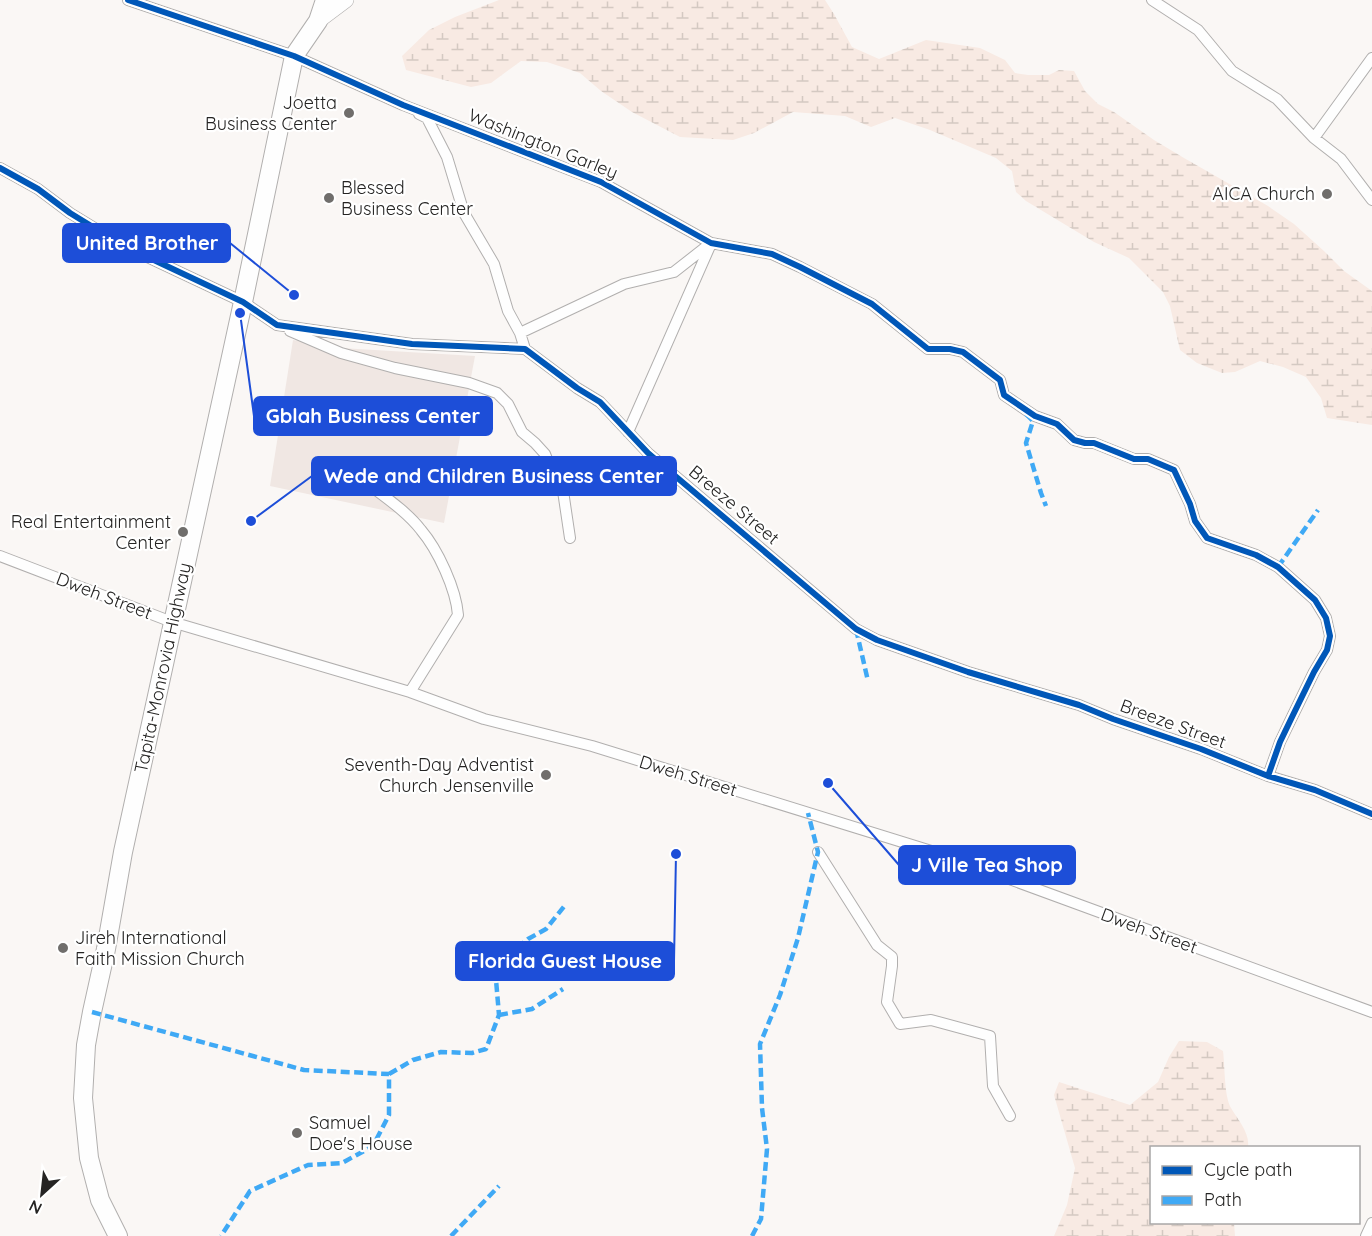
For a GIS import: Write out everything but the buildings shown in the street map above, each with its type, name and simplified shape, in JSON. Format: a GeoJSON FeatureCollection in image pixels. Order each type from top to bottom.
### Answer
{"type":"FeatureCollection","features":[{"type":"Feature","properties":{"kind":"highway","name":"Tapita-Monrovia Highway"},"geometry":{"type":"LineString","coordinates":[[118,1236],[100,1200],[89,1158],[83,1098],[86,1045],[123,852],[243,302],[294,56],[318,21],[325,0]]}},
{"type":"Feature","properties":{"kind":"street","name":"Washington Garley"},"geometry":{"type":"LineString","coordinates":[[128,0],[294,56],[403,105],[602,182],[711,243],[772,254],[872,304],[928,349],[950,349],[963,352],[1000,380],[1004,395],[1035,417],[1057,424],[1074,440],[1094,443],[1134,459],[1148,459],[1174,470],[1190,504],[1195,521],[1207,538],[1256,555],[1278,567],[1315,600],[1326,618],[1330,636],[1327,650],[1293,714],[1268,776]]}},
{"type":"Feature","properties":{"kind":"street"},"geometry":{"type":"LineString","coordinates":[[318,21],[346,0]]}},
{"type":"Feature","properties":{"kind":"street"},"geometry":{"type":"LineString","coordinates":[[1152,0],[1198,30],[1232,71],[1277,99],[1314,138],[1341,159],[1372,200]]}},
{"type":"Feature","properties":{"kind":"street"},"geometry":{"type":"LineString","coordinates":[[1314,138],[1372,58]]}},
{"type":"Feature","properties":{"kind":"street"},"geometry":{"type":"LineString","coordinates":[[277,325],[412,344],[525,349],[520,333],[508,311],[494,264],[464,213],[447,157],[427,118],[403,105]]}},
{"type":"Feature","properties":{"kind":"street"},"geometry":{"type":"LineString","coordinates":[[0,168],[38,189],[70,213],[124,246],[243,302],[277,325],[341,352],[394,368],[469,383],[497,393],[508,404],[522,432],[545,454],[563,491],[570,538]]}},
{"type":"Feature","properties":{"kind":"street"},"geometry":{"type":"LineString","coordinates":[[520,333],[624,284],[674,272],[711,243]]}},
{"type":"Feature","properties":{"kind":"street"},"geometry":{"type":"LineString","coordinates":[[628,432],[711,243]]}},
{"type":"Feature","properties":{"kind":"street","name":"Breeze Street"},"geometry":{"type":"LineString","coordinates":[[525,349],[577,388],[600,402],[648,453],[856,628],[878,640],[968,672],[1079,705],[1268,776],[1315,790],[1372,814]]}},
{"type":"Feature","properties":{"kind":"street"},"geometry":{"type":"LineString","coordinates":[[372,487],[421,529],[443,566],[457,603],[458,615],[410,692]]}},
{"type":"Feature","properties":{"kind":"street","name":"Dweh Street"},"geometry":{"type":"LineString","coordinates":[[0,556],[172,622],[410,692],[484,719],[592,746],[941,854],[1372,1012]]}},
{"type":"Feature","properties":{"kind":"street"},"geometry":{"type":"LineString","coordinates":[[818,852],[877,945],[892,957],[887,1002],[900,1024],[931,1020],[990,1036],[993,1086],[1010,1116]]}},
{"type":"Feature","properties":{"kind":"street"},"geometry":{"type":"LineString","coordinates":[[1366,1236],[1372,1223]]}},
{"type":"Feature","properties":{"kind":"shaded area"},"geometry":{"type":"Polygon","coordinates":[[[293,340],[341,348],[475,356],[444,523],[270,486],[293,340]]]}},
{"type":"Feature","properties":{"kind":"green space"},"geometry":{"type":"Polygon","coordinates":[[[499,0],[825,0],[852,47],[879,59],[926,40],[980,48],[1005,60],[1015,73],[1049,75],[1059,70],[1074,71],[1085,91],[1098,104],[1184,158],[1268,206],[1294,224],[1344,271],[1372,291],[1372,425],[1327,418],[1321,398],[1306,377],[1283,367],[1260,361],[1235,372],[1222,373],[1197,363],[1180,350],[1170,306],[1163,292],[1129,258],[1094,242],[1026,201],[1016,192],[1012,171],[996,158],[930,130],[895,118],[871,127],[845,116],[793,112],[754,133],[733,140],[680,137],[632,112],[601,91],[580,73],[547,62],[521,61],[491,83],[471,87],[406,70],[402,56],[429,30],[499,0]]]}},
{"type":"Feature","properties":{"kind":"green space"},"geometry":{"type":"Polygon","coordinates":[[[1179,1041],[1207,1042],[1223,1051],[1229,1103],[1245,1132],[1248,1146],[1150,1146],[1150,1224],[1234,1224],[1235,1236],[1054,1236],[1067,1205],[1075,1168],[1054,1095],[1059,1082],[1130,1105],[1158,1082],[1179,1041]]]}},
{"type":"Feature","properties":{"kind":"marked path"},"geometry":{"type":"LineString","coordinates":[[1026,414],[1033,421],[1026,443],[1046,506]]}},
{"type":"Feature","properties":{"kind":"marked path"},"geometry":{"type":"LineString","coordinates":[[1278,567],[1318,510]]}},
{"type":"Feature","properties":{"kind":"marked path"},"geometry":{"type":"LineString","coordinates":[[856,629],[868,681]]}},
{"type":"Feature","properties":{"kind":"marked path"},"geometry":{"type":"LineString","coordinates":[[752,1236],[761,1219],[767,1149],[762,1108],[760,1044],[780,995],[798,938],[818,852],[808,813]]}},
{"type":"Feature","properties":{"kind":"marked path"},"geometry":{"type":"LineString","coordinates":[[389,1074],[413,1060],[441,1052],[472,1053],[486,1049],[499,1015],[495,968],[528,939],[546,929],[566,904]]}},
{"type":"Feature","properties":{"kind":"marked path"},"geometry":{"type":"LineString","coordinates":[[499,1015],[532,1009],[563,989]]}},
{"type":"Feature","properties":{"kind":"marked path"},"geometry":{"type":"LineString","coordinates":[[92,1012],[304,1070],[389,1074],[389,1115],[373,1146],[342,1163],[308,1165],[250,1191],[221,1236]]}},
{"type":"Feature","properties":{"kind":"marked path"},"geometry":{"type":"LineString","coordinates":[[451,1236],[499,1186]]}},
{"type":"Feature","properties":{"kind":"cycle path"},"geometry":{"type":"LineString","coordinates":[[128,0],[294,56],[403,105],[601,182],[711,243],[772,254],[872,304],[928,349],[950,349],[963,352],[1000,380],[1004,395],[1035,416],[1057,424],[1074,440],[1094,443],[1134,459],[1148,459],[1174,470],[1190,504],[1195,521],[1207,538],[1256,555],[1278,567],[1315,600],[1326,618],[1330,636],[1327,650],[1280,742],[1268,776]]}},
{"type":"Feature","properties":{"kind":"cycle path"},"geometry":{"type":"LineString","coordinates":[[0,168],[38,189],[70,213],[124,246],[243,302],[277,325],[412,344],[525,349],[577,388],[600,402],[648,453],[856,629],[877,640],[968,672],[1079,705],[1268,776],[1315,790],[1372,814]]}},
{"type":"Feature","properties":{"kind":"place","name":"Joetta Business Center"},"geometry":{"type":"Point","coordinates":[349,113]}},
{"type":"Feature","properties":{"kind":"place","name":"AICA Church"},"geometry":{"type":"Point","coordinates":[1327,194]}},
{"type":"Feature","properties":{"kind":"place","name":"Blessed Business Center"},"geometry":{"type":"Point","coordinates":[329,198]}},
{"type":"Feature","properties":{"kind":"place","name":"United Brother"},"geometry":{"type":"Point","coordinates":[294,295]}},
{"type":"Feature","properties":{"kind":"place","name":"Gblah Business Center"},"geometry":{"type":"Point","coordinates":[240,313]}},
{"type":"Feature","properties":{"kind":"place","name":"Wede and Children Business Center"},"geometry":{"type":"Point","coordinates":[251,521]}},
{"type":"Feature","properties":{"kind":"place","name":"Real Entertainment Center"},"geometry":{"type":"Point","coordinates":[183,532]}},
{"type":"Feature","properties":{"kind":"place","name":"Seventh-Day Adventist Church Jensenville"},"geometry":{"type":"Point","coordinates":[546,775]}},
{"type":"Feature","properties":{"kind":"place","name":"J Ville Tea Shop"},"geometry":{"type":"Point","coordinates":[828,783]}},
{"type":"Feature","properties":{"kind":"place","name":"Florida Guest House"},"geometry":{"type":"Point","coordinates":[676,854]}},
{"type":"Feature","properties":{"kind":"place","name":"Jireh International Faith Mission Church"},"geometry":{"type":"Point","coordinates":[63,948]}},
{"type":"Feature","properties":{"kind":"place","name":"Samuel Doe's House"},"geometry":{"type":"Point","coordinates":[297,1133]}}]}
